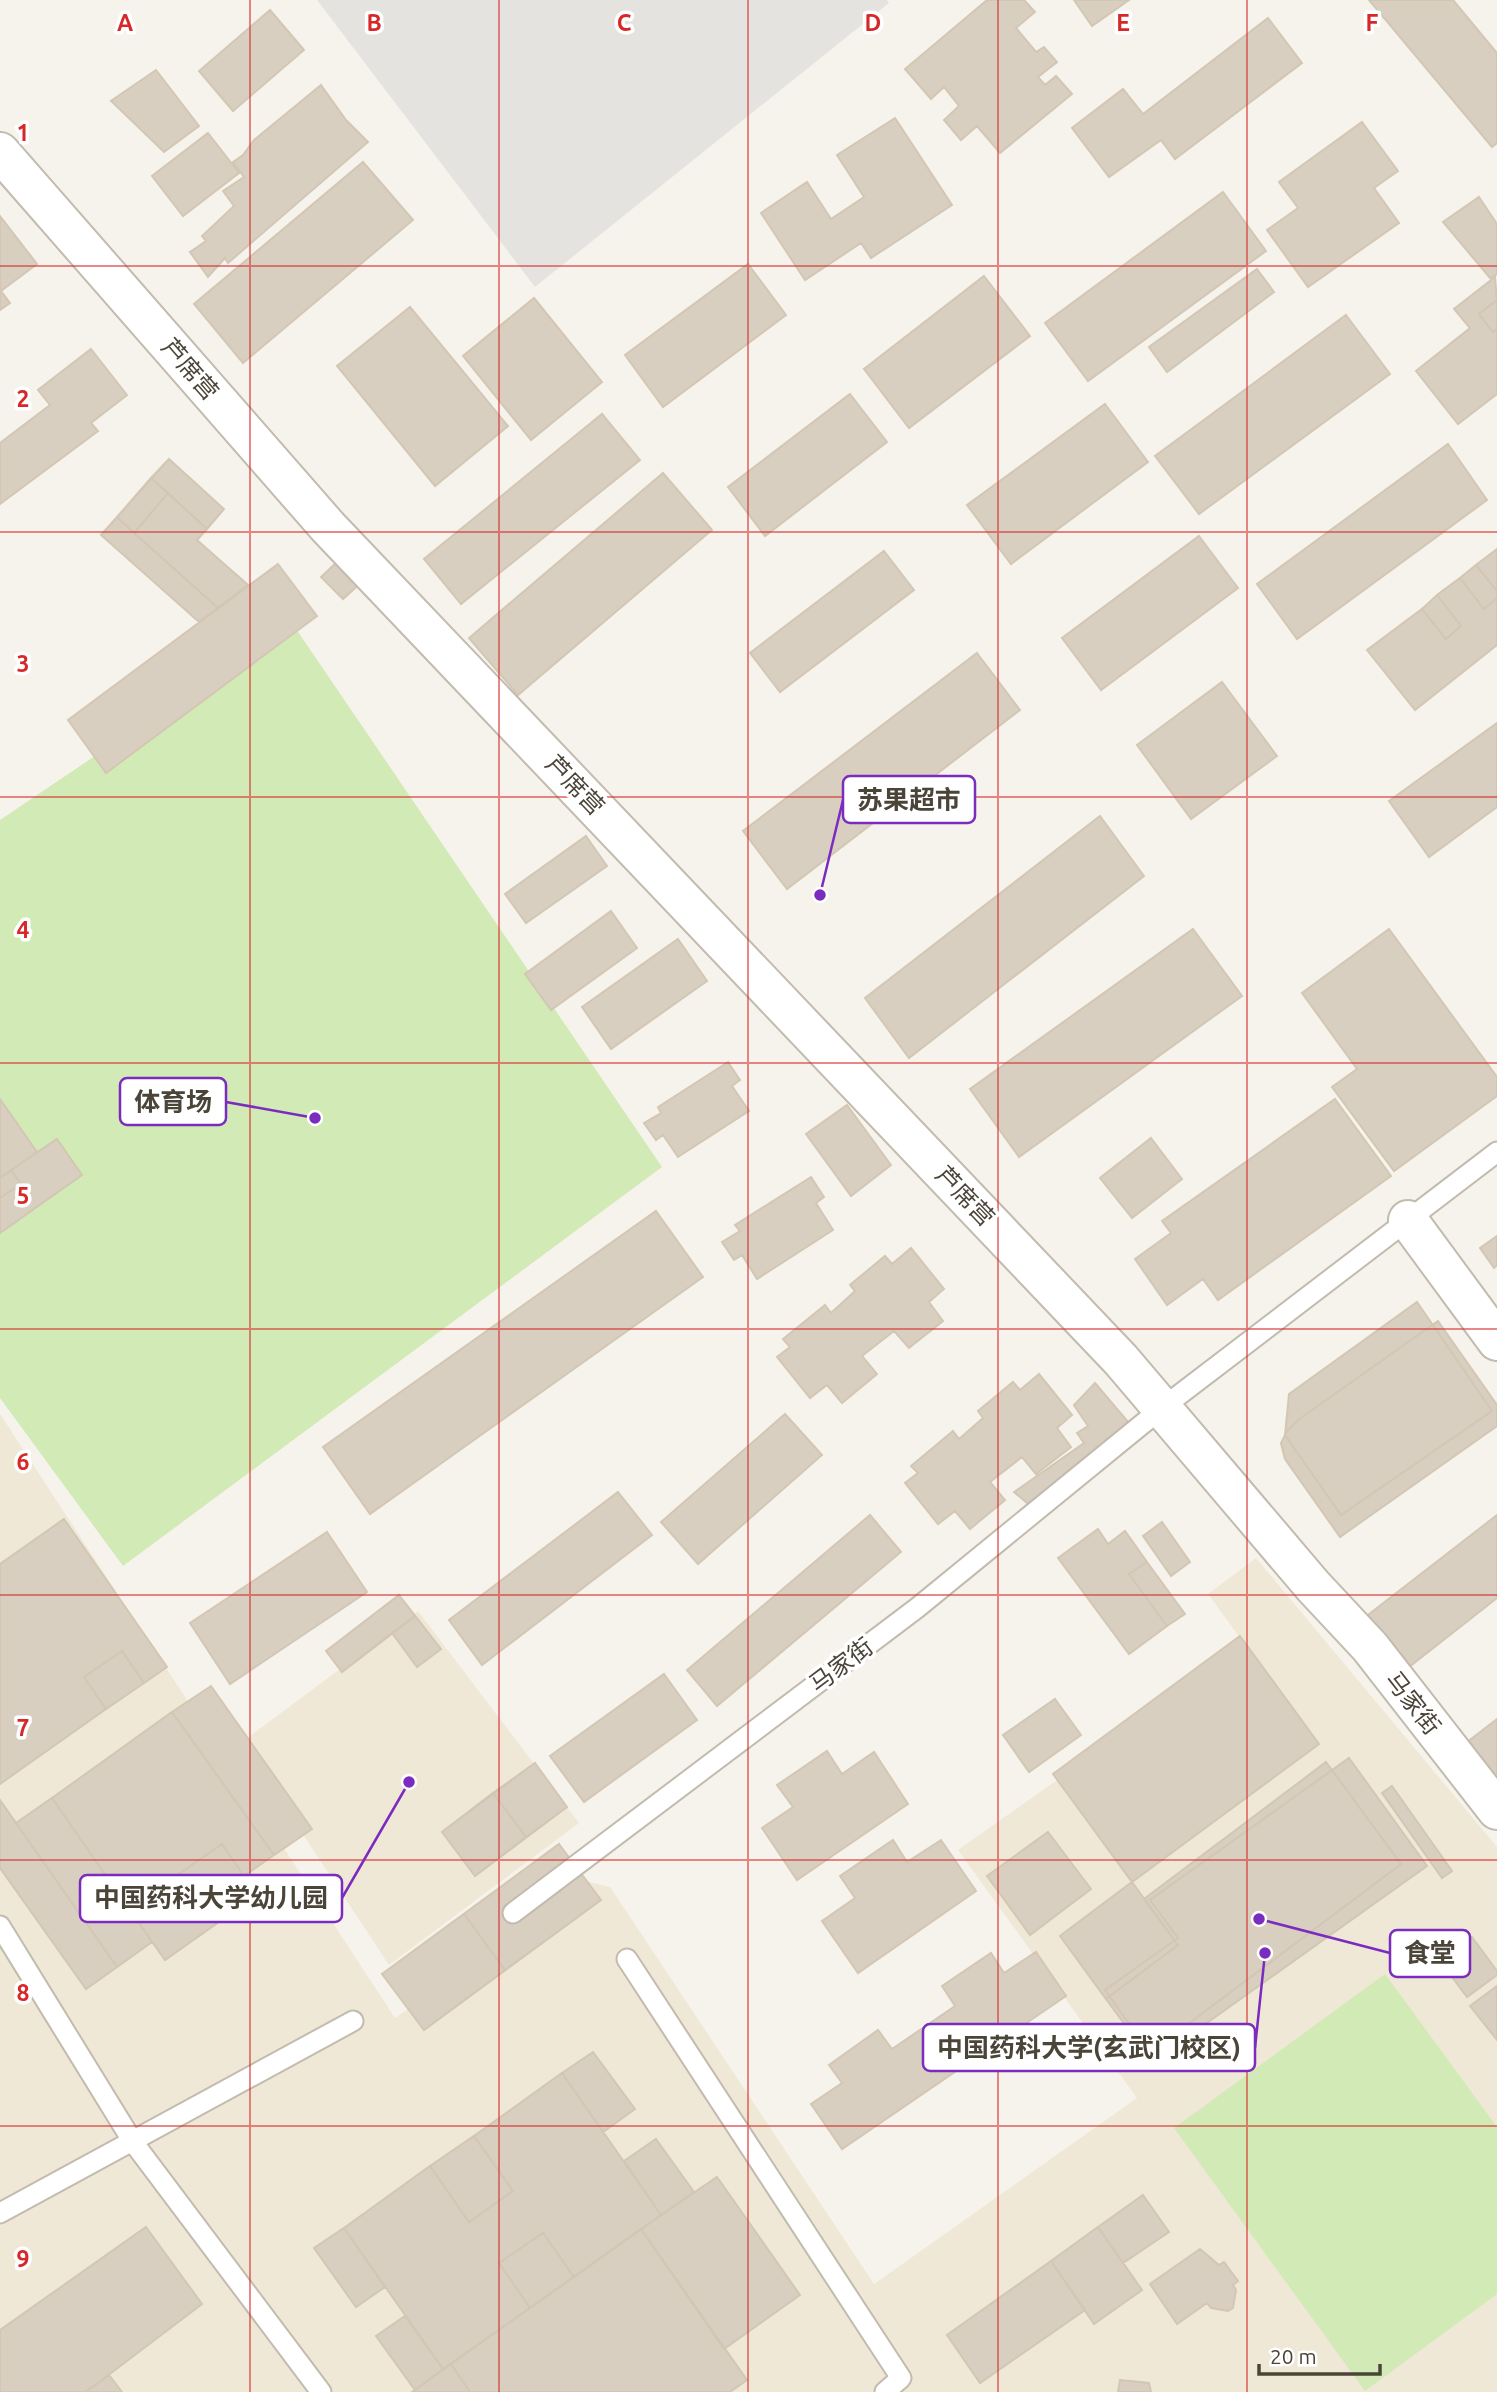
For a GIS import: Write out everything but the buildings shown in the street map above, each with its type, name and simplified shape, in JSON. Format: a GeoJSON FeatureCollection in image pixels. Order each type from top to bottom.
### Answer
{"type":"FeatureCollection","features":[{"type":"Feature","properties":{"kind":"street","name":"芦席营"},"geometry":{"type":"LineString","coordinates":[[0,152],[328,527],[1121,1360],[1161,1408]]}},
{"type":"Feature","properties":{"kind":"street"},"geometry":{"type":"LineString","coordinates":[[1408,1220],[1497,1341]]}},
{"type":"Feature","properties":{"kind":"street","name":"马家街"},"geometry":{"type":"LineString","coordinates":[[1161,1408],[1313,1586],[1370,1647],[1497,1810]]}},
{"type":"Feature","properties":{"kind":"lane","name":"马家街"},"geometry":{"type":"LineString","coordinates":[[513,1913],[917,1608],[1161,1408],[1497,1152]]}},
{"type":"Feature","properties":{"kind":"lane"},"geometry":{"type":"LineString","coordinates":[[0,1926],[134,2142],[321,2392]]}},
{"type":"Feature","properties":{"kind":"lane"},"geometry":{"type":"LineString","coordinates":[[628,1958],[901,2378],[885,2392]]}},
{"type":"Feature","properties":{"kind":"lane"},"geometry":{"type":"LineString","coordinates":[[0,2214],[353,2021]]}},
{"type":"Feature","properties":{"kind":"shaded area"},"geometry":{"type":"Polygon","coordinates":[[[317,0],[887,0],[889,3],[535,287],[317,0]]]}},
{"type":"Feature","properties":{"kind":"shaded area"},"geometry":{"type":"Polygon","coordinates":[[[0,1414],[395,2018],[590,1882],[610,1887],[874,2284],[1137,2098],[958,1850],[1246,1646],[1208,1594],[1256,1558],[1497,1847],[1497,2392],[0,2392],[0,1414]]]}},
{"type":"Feature","properties":{"kind":"shaded area"},"geometry":{"type":"Polygon","coordinates":[[[418,1611],[579,1823],[389,1965],[242,1742],[418,1611]]]}},
{"type":"Feature","properties":{"kind":"green space"},"geometry":{"type":"Polygon","coordinates":[[[292,623],[662,1167],[123,1566],[0,1398],[0,820],[292,623]]]}},
{"type":"Feature","properties":{"kind":"green space"},"geometry":{"type":"Polygon","coordinates":[[[1385,1974],[1497,2127],[1497,2294],[1365,2391],[1174,2128],[1385,1974]]]}},
{"type":"Feature","properties":{"kind":"place","name":"苏果超市"},"geometry":{"type":"Point","coordinates":[820,895]}},
{"type":"Feature","properties":{"kind":"place","name":"体育场"},"geometry":{"type":"Point","coordinates":[315,1118]}},
{"type":"Feature","properties":{"kind":"place","name":"中国药科大学幼儿园"},"geometry":{"type":"Point","coordinates":[409,1782]}},
{"type":"Feature","properties":{"kind":"place","name":"食堂"},"geometry":{"type":"Point","coordinates":[1259,1919]}},
{"type":"Feature","properties":{"kind":"place","name":"中国药科大学(玄武门校区)"},"geometry":{"type":"Point","coordinates":[1265,1953]}}]}
